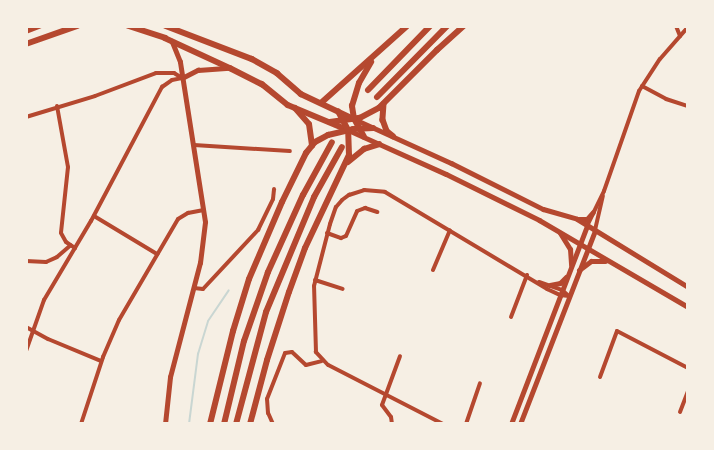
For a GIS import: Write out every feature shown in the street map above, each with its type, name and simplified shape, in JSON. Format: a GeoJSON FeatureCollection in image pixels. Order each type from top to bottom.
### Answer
{"type":"FeatureCollection","features":[{"type":"Feature","properties":{"kind":"highway"},"geometry":{"type":"LineString","coordinates":[[26,31],[39,26]]}},
{"type":"Feature","properties":{"kind":"highway"},"geometry":{"type":"LineString","coordinates":[[26,44],[77,26]]}},
{"type":"Feature","properties":{"kind":"highway"},"geometry":{"type":"LineString","coordinates":[[129,26],[172,42],[262,84],[295,108],[309,124],[312,146]]}},
{"type":"Feature","properties":{"kind":"highway"},"geometry":{"type":"LineString","coordinates":[[166,26],[252,59],[277,73],[301,94],[354,119]]}},
{"type":"Feature","properties":{"kind":"highway"},"geometry":{"type":"LineString","coordinates":[[321,103],[407,26]]}},
{"type":"Feature","properties":{"kind":"highway"},"geometry":{"type":"LineString","coordinates":[[368,90],[430,26]]}},
{"type":"Feature","properties":{"kind":"highway"},"geometry":{"type":"LineString","coordinates":[[377,97],[447,26]]}},
{"type":"Feature","properties":{"kind":"highway"},"geometry":{"type":"LineString","coordinates":[[328,122],[354,119],[371,113],[384,104],[437,50],[464,26]]}},
{"type":"Feature","properties":{"kind":"highway"},"geometry":{"type":"LineString","coordinates":[[364,137],[354,119],[352,106],[355,93],[375,56]]}},
{"type":"Feature","properties":{"kind":"highway"},"geometry":{"type":"LineString","coordinates":[[384,104],[383,120],[387,131],[393,136]]}},
{"type":"Feature","properties":{"kind":"highway"},"geometry":{"type":"LineString","coordinates":[[295,108],[348,130]]}},
{"type":"Feature","properties":{"kind":"highway"},"geometry":{"type":"LineString","coordinates":[[250,424],[274,333],[295,274],[305,248],[346,165],[350,151],[348,130],[345,121],[338,111]]}},
{"type":"Feature","properties":{"kind":"highway"},"geometry":{"type":"LineString","coordinates":[[210,424],[233,331],[249,279],[282,202],[312,146],[323,137],[358,128],[373,128]]}},
{"type":"Feature","properties":{"kind":"highway"},"geometry":{"type":"LineString","coordinates":[[224,424],[244,341],[268,272],[303,195],[332,142]]}},
{"type":"Feature","properties":{"kind":"highway"},"geometry":{"type":"LineString","coordinates":[[346,165],[364,149],[379,144]]}},
{"type":"Feature","properties":{"kind":"highway"},"geometry":{"type":"LineString","coordinates":[[236,424],[266,312],[310,204],[342,147]]}},
{"type":"Feature","properties":{"kind":"main road"},"geometry":{"type":"LineString","coordinates":[[354,119],[543,209],[577,219],[688,287]]}},
{"type":"Feature","properties":{"kind":"main road"},"geometry":{"type":"LineString","coordinates":[[348,130],[446,174],[558,231],[688,307]]}},
{"type":"Feature","properties":{"kind":"main road"},"geometry":{"type":"LineString","coordinates":[[577,219],[586,218],[593,212]]}},
{"type":"Feature","properties":{"kind":"main road"},"geometry":{"type":"LineString","coordinates":[[558,231],[570,249],[572,265]]}},
{"type":"Feature","properties":{"kind":"main road"},"geometry":{"type":"LineString","coordinates":[[579,270],[584,265],[595,260],[613,263]]}},
{"type":"Feature","properties":{"kind":"street"},"geometry":{"type":"LineString","coordinates":[[676,26],[680,36]]}},
{"type":"Feature","properties":{"kind":"street"},"geometry":{"type":"LineString","coordinates":[[520,424],[595,230],[604,191],[632,108],[642,86],[660,59],[688,27]]}},
{"type":"Feature","properties":{"kind":"street"},"geometry":{"type":"LineString","coordinates":[[165,424],[171,370],[202,252],[204,210],[179,57],[172,42]]}},
{"type":"Feature","properties":{"kind":"street"},"geometry":{"type":"LineString","coordinates":[[26,351],[44,300],[73,246],[94,216],[162,87],[172,80],[182,78],[198,70],[230,68]]}},
{"type":"Feature","properties":{"kind":"street"},"geometry":{"type":"LineString","coordinates":[[26,116],[95,96],[156,73],[167,72],[182,78]]}},
{"type":"Feature","properties":{"kind":"street"},"geometry":{"type":"LineString","coordinates":[[642,86],[666,99],[688,106]]}},
{"type":"Feature","properties":{"kind":"street"},"geometry":{"type":"LineString","coordinates":[[57,106],[64,135],[68,167],[61,233],[63,238],[73,246]]}},
{"type":"Feature","properties":{"kind":"street"},"geometry":{"type":"LineString","coordinates":[[194,145],[290,151]]}},
{"type":"Feature","properties":{"kind":"street"},"geometry":{"type":"LineString","coordinates":[[194,288],[203,289],[239,248],[258,230],[273,199],[274,189]]}},
{"type":"Feature","properties":{"kind":"street"},"geometry":{"type":"LineString","coordinates":[[443,424],[322,361],[316,352],[314,341],[315,280],[327,234],[336,208],[342,200],[349,195],[371,189],[392,195],[537,282],[569,296]]}},
{"type":"Feature","properties":{"kind":"street"},"geometry":{"type":"LineString","coordinates":[[511,424],[567,276],[593,212],[604,191]]}},
{"type":"Feature","properties":{"kind":"street"},"geometry":{"type":"LineString","coordinates":[[327,234],[341,238],[346,236],[356,211],[365,208],[377,212]]}},
{"type":"Feature","properties":{"kind":"street"},"geometry":{"type":"LineString","coordinates":[[81,424],[101,361],[119,320],[178,219],[188,213],[204,210]]}},
{"type":"Feature","properties":{"kind":"street"},"geometry":{"type":"LineString","coordinates":[[94,216],[158,254]]}},
{"type":"Feature","properties":{"kind":"street"},"geometry":{"type":"LineString","coordinates":[[433,270],[450,230]]}},
{"type":"Feature","properties":{"kind":"street"},"geometry":{"type":"LineString","coordinates":[[26,261],[46,262],[73,246]]}},
{"type":"Feature","properties":{"kind":"street"},"geometry":{"type":"LineString","coordinates":[[511,317],[527,275]]}},
{"type":"Feature","properties":{"kind":"street"},"geometry":{"type":"LineString","coordinates":[[550,285],[560,283],[567,276]]}},
{"type":"Feature","properties":{"kind":"street"},"geometry":{"type":"LineString","coordinates":[[315,280],[343,289]]}},
{"type":"Feature","properties":{"kind":"street"},"geometry":{"type":"LineString","coordinates":[[537,282],[550,285],[561,293]]}},
{"type":"Feature","properties":{"kind":"street"},"geometry":{"type":"LineString","coordinates":[[26,327],[48,339],[101,361]]}},
{"type":"Feature","properties":{"kind":"street"},"geometry":{"type":"LineString","coordinates":[[600,377],[617,331],[688,368]]}},
{"type":"Feature","properties":{"kind":"street"},"geometry":{"type":"LineString","coordinates":[[273,424],[268,412],[267,399],[285,352],[292,352],[306,365],[322,361]]}},
{"type":"Feature","properties":{"kind":"street"},"geometry":{"type":"LineString","coordinates":[[392,424],[391,417],[383,409],[400,356]]}},
{"type":"Feature","properties":{"kind":"street"},"geometry":{"type":"LineString","coordinates":[[466,424],[480,384]]}},
{"type":"Feature","properties":{"kind":"street"},"geometry":{"type":"LineString","coordinates":[[680,412],[688,391]]}},
{"type":"Feature","properties":{"kind":"waterway"},"geometry":{"type":"LineString","coordinates":[[189,424],[198,354],[208,321],[229,290]]}}]}
